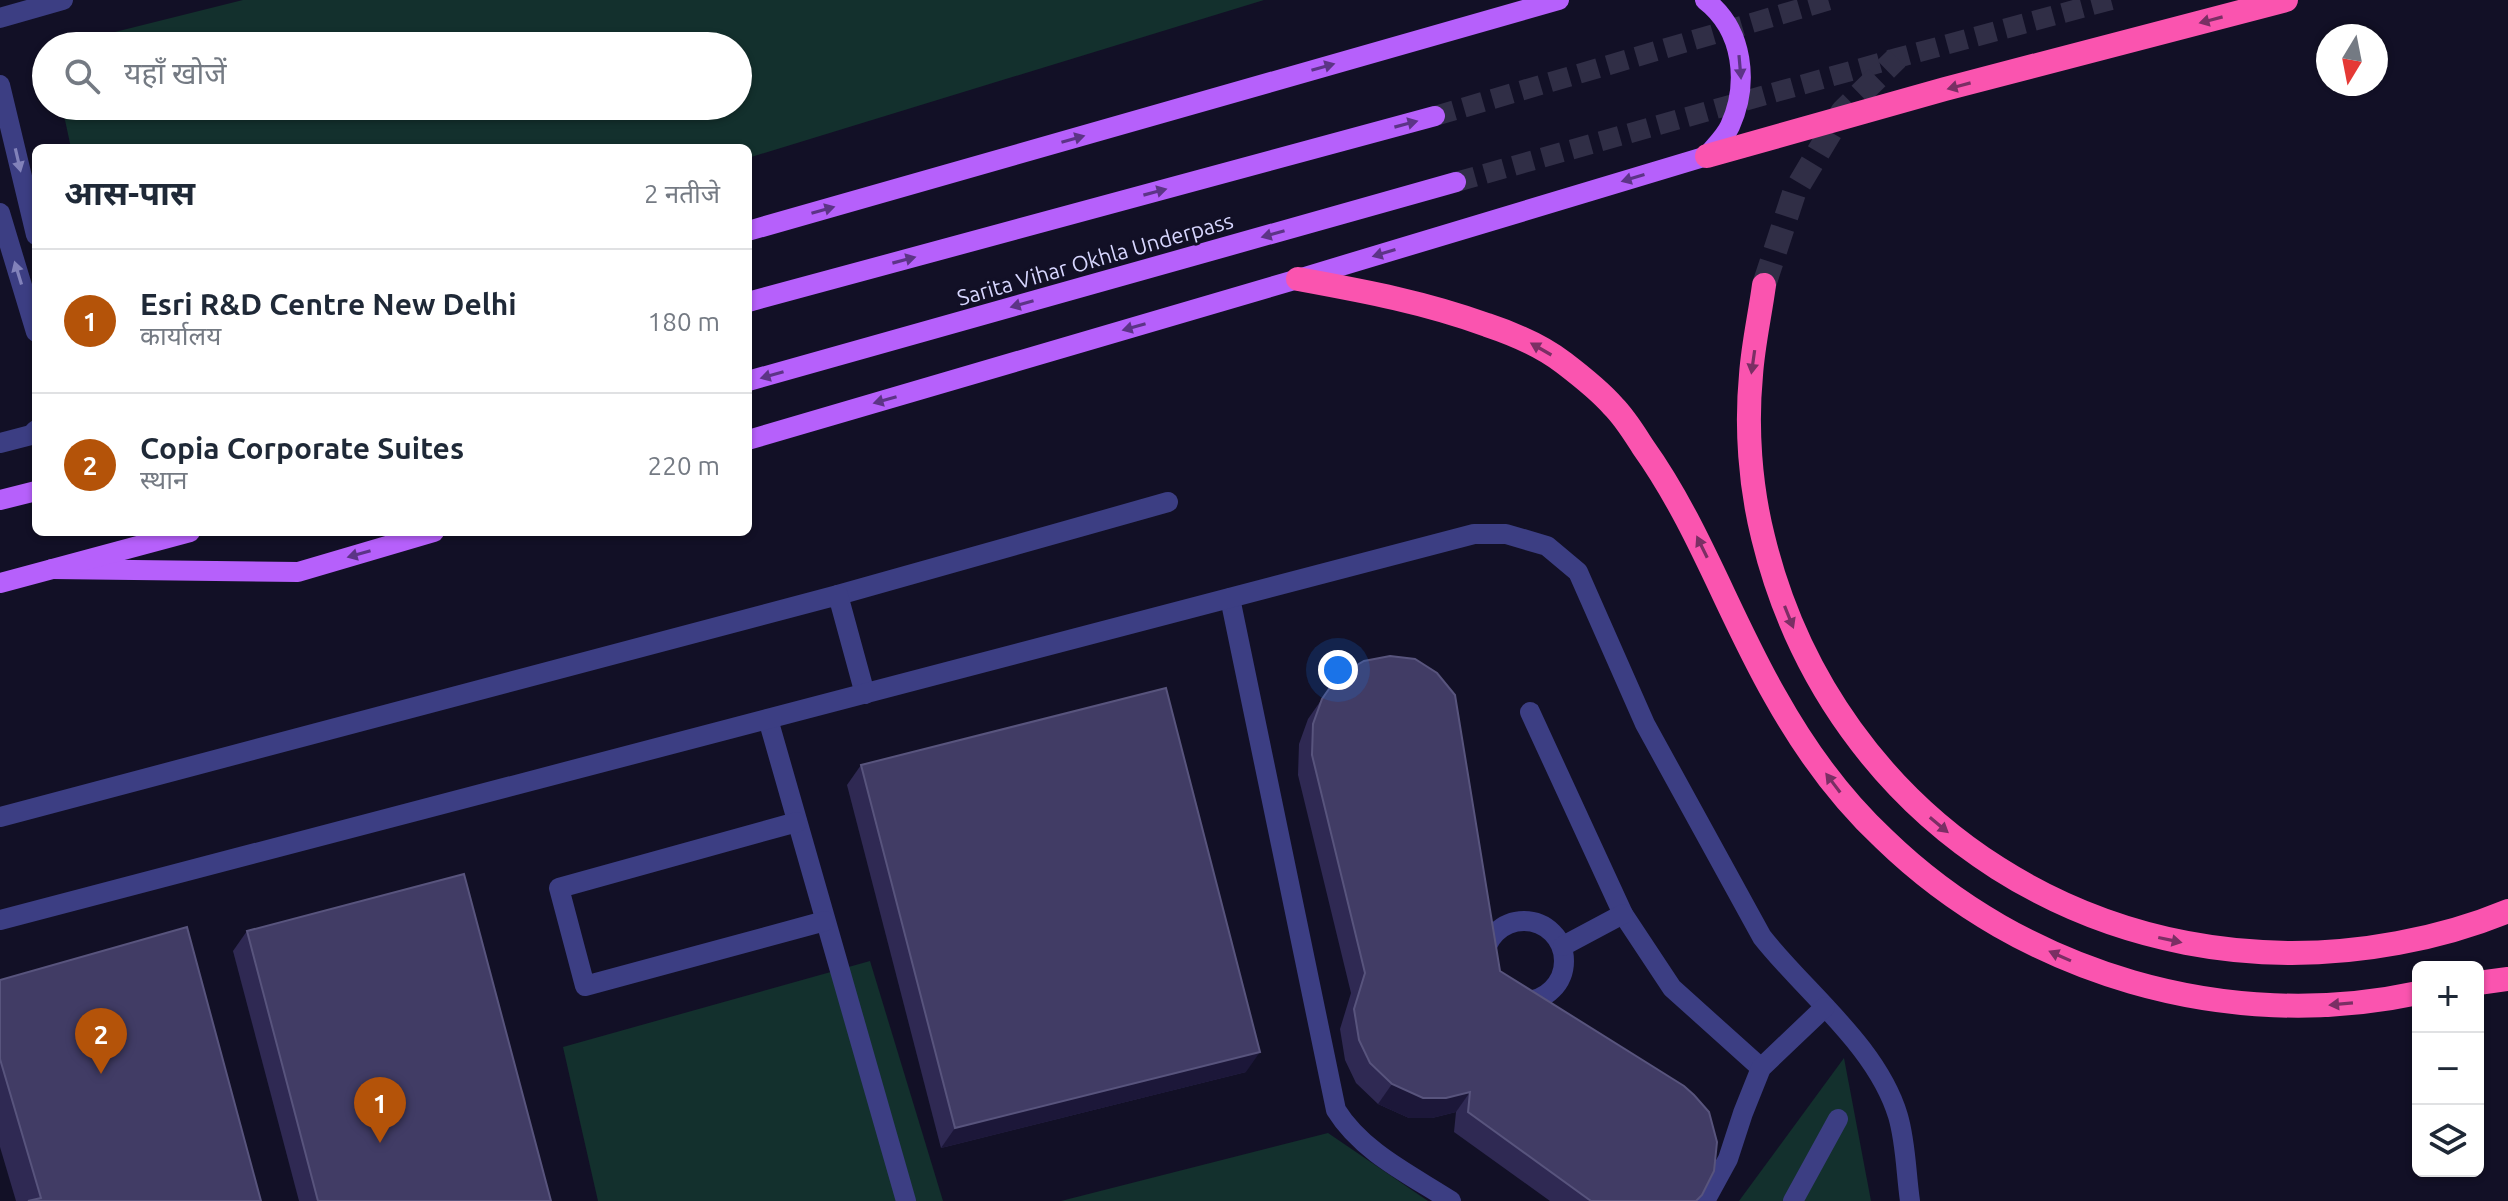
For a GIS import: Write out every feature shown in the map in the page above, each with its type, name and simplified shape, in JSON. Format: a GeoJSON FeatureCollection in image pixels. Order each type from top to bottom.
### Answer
{"type":"FeatureCollection","features":[{"type":"Feature","properties":{"kind":"highway"},"geometry":{"type":"LineString","coordinates":[[1707,156],[1945,89],[2286,0]]}},
{"type":"Feature","properties":{"kind":"highway"},"geometry":{"type":"LineString","coordinates":[[1298,279],[1415,301],[1520,337],[1561,360],[1615,407],[1691,522],[1773,693],[1805,745],[1841,794],[1883,839],[1929,879],[1979,914],[2032,944],[2088,968],[2146,987],[2206,999],[2267,1005],[2328,1005],[2389,1000],[2412,994]]}},
{"type":"Feature","properties":{"kind":"highway"},"geometry":{"type":"LineString","coordinates":[[1764,285],[1751,375],[1749,429],[1753,483],[1762,535],[1777,586],[1796,636],[1842,718],[1883,771],[1920,810],[1995,867],[2053,900],[2103,921],[2154,937],[2206,948],[2260,954],[2313,954],[2367,949],[2471,926],[2508,911]]}},
{"type":"Feature","properties":{"kind":"highway"},"geometry":{"type":"LineString","coordinates":[[2484,982],[2508,979]]}},
{"type":"Feature","properties":{"kind":"main road"},"geometry":{"type":"LineString","coordinates":[[752,230],[1559,0]]}},
{"type":"Feature","properties":{"kind":"main road"},"geometry":{"type":"LineString","coordinates":[[752,439],[1707,156],[1729,129],[1741,97],[1741,62],[1730,30],[1705,0]]}},
{"type":"Feature","properties":{"kind":"main road"},"geometry":{"type":"LineString","coordinates":[[752,301],[1435,116]]}},
{"type":"Feature","properties":{"kind":"main road","name":"Sarita Vihar Okhla Underpass"},"geometry":{"type":"LineString","coordinates":[[752,380],[1456,182]]}},
{"type":"Feature","properties":{"kind":"main road"},"geometry":{"type":"LineString","coordinates":[[4,499],[32,486]]}},
{"type":"Feature","properties":{"kind":"main road"},"geometry":{"type":"LineString","coordinates":[[4,499],[32,492]]}},
{"type":"Feature","properties":{"kind":"main road"},"geometry":{"type":"LineString","coordinates":[[0,583],[175,536]]}},
{"type":"Feature","properties":{"kind":"main road"},"geometry":{"type":"LineString","coordinates":[[52,569],[298,572],[420,536]]}},
{"type":"Feature","properties":{"kind":"street"},"geometry":{"type":"LineString","coordinates":[[0,18],[63,0]]}},
{"type":"Feature","properties":{"kind":"street"},"geometry":{"type":"LineString","coordinates":[[0,85],[32,218]]}},
{"type":"Feature","properties":{"kind":"street"},"geometry":{"type":"LineString","coordinates":[[0,213],[32,319]]}},
{"type":"Feature","properties":{"kind":"street"},"geometry":{"type":"LineString","coordinates":[[0,443],[32,434]]}},
{"type":"Feature","properties":{"kind":"street"},"geometry":{"type":"LineString","coordinates":[[0,817],[838,595],[1168,502]]}},
{"type":"Feature","properties":{"kind":"street"},"geometry":{"type":"LineString","coordinates":[[0,920],[1474,534],[1506,534],[1547,546],[1578,572],[1645,724],[1762,937],[1786,968],[1825,1007],[1888,1089],[1899,1119],[1910,1201]]}},
{"type":"Feature","properties":{"kind":"street"},"geometry":{"type":"LineString","coordinates":[[838,595],[865,694]]}},
{"type":"Feature","properties":{"kind":"street"},"geometry":{"type":"LineString","coordinates":[[1230,598],[1336,1110],[1348,1129],[1364,1144],[1451,1201]]}},
{"type":"Feature","properties":{"kind":"street"},"geometry":{"type":"LineString","coordinates":[[1530,712],[1623,914],[1672,988],[1761,1068]]}},
{"type":"Feature","properties":{"kind":"street"},"geometry":{"type":"LineString","coordinates":[[768,719],[906,1201]]}},
{"type":"Feature","properties":{"kind":"street"},"geometry":{"type":"LineString","coordinates":[[797,822],[559,888],[585,986],[825,921]]}},
{"type":"Feature","properties":{"kind":"street"},"geometry":{"type":"LineString","coordinates":[[1563,946],[1623,914]]}},
{"type":"Feature","properties":{"kind":"street"},"geometry":{"type":"LineString","coordinates":[[1522,920],[1546,927],[1563,946],[1564,971],[1550,993],[1527,1002],[1502,996],[1486,976],[1485,951],[1498,929],[1522,920]]}},
{"type":"Feature","properties":{"kind":"street"},"geometry":{"type":"LineString","coordinates":[[1705,1201],[1728,1159],[1761,1068],[1825,1007]]}},
{"type":"Feature","properties":{"kind":"street"},"geometry":{"type":"LineString","coordinates":[[1793,1201],[1838,1119]]}},
{"type":"Feature","properties":{"kind":"green space"},"geometry":{"type":"Polygon","coordinates":[[[243,0],[1264,0],[752,157],[752,144],[70,144],[65,120],[752,120],[752,32],[115,32],[243,0]]]}},
{"type":"Feature","properties":{"kind":"green space"},"geometry":{"type":"Polygon","coordinates":[[[870,961],[943,1201],[598,1201],[563,1047],[870,961]]]}},
{"type":"Feature","properties":{"kind":"green space"},"geometry":{"type":"Polygon","coordinates":[[[1844,1058],[1871,1201],[1739,1201],[1844,1058]]]}},
{"type":"Feature","properties":{"kind":"green space"},"geometry":{"type":"Polygon","coordinates":[[[1328,1133],[1428,1201],[1061,1201],[1328,1133]]]}},
{"type":"Feature","properties":{"kind":"building"},"geometry":{"type":"Polygon","coordinates":[[[1390,656],[1415,659],[1437,673],[1455,695],[1500,971],[1684,1086],[1709,1112],[1717,1142],[1714,1171],[1696,1201],[1591,1201],[1468,1112],[1470,1092],[1446,1098],[1423,1098],[1392,1084],[1370,1063],[1359,1040],[1354,1009],[1365,973],[1312,755],[1313,724],[1322,699],[1338,676],[1364,661],[1390,656]]]}},
{"type":"Feature","properties":{"kind":"building"},"geometry":{"type":"Polygon","coordinates":[[[1166,688],[1260,1052],[955,1128],[861,765],[1166,688]]]}},
{"type":"Feature","properties":{"kind":"building"},"geometry":{"type":"Polygon","coordinates":[[[464,874],[551,1201],[318,1201],[247,931],[464,874]]]}},
{"type":"Feature","properties":{"kind":"building"},"geometry":{"type":"Polygon","coordinates":[[[187,927],[261,1201],[28,1201],[41,1198],[0,1059],[0,980],[187,927]]]}},
{"type":"Feature","properties":{"kind":"tunnel"},"geometry":{"type":"LineString","coordinates":[[1435,116],[1830,0]]}},
{"type":"Feature","properties":{"kind":"tunnel"},"geometry":{"type":"LineString","coordinates":[[1456,182],[2111,0]]}},
{"type":"Feature","properties":{"kind":"tunnel"},"geometry":{"type":"LineString","coordinates":[[1764,285],[1794,193],[1843,111],[1897,58]]}},
{"type":"Feature","properties":{"kind":"place","name":"Copia Corporate Suites"},"geometry":{"type":"Point","coordinates":[101,1074]}},
{"type":"Feature","properties":{"kind":"place","name":"Esri R&D Centre New Delhi"},"geometry":{"type":"Point","coordinates":[380,1143]}}]}
